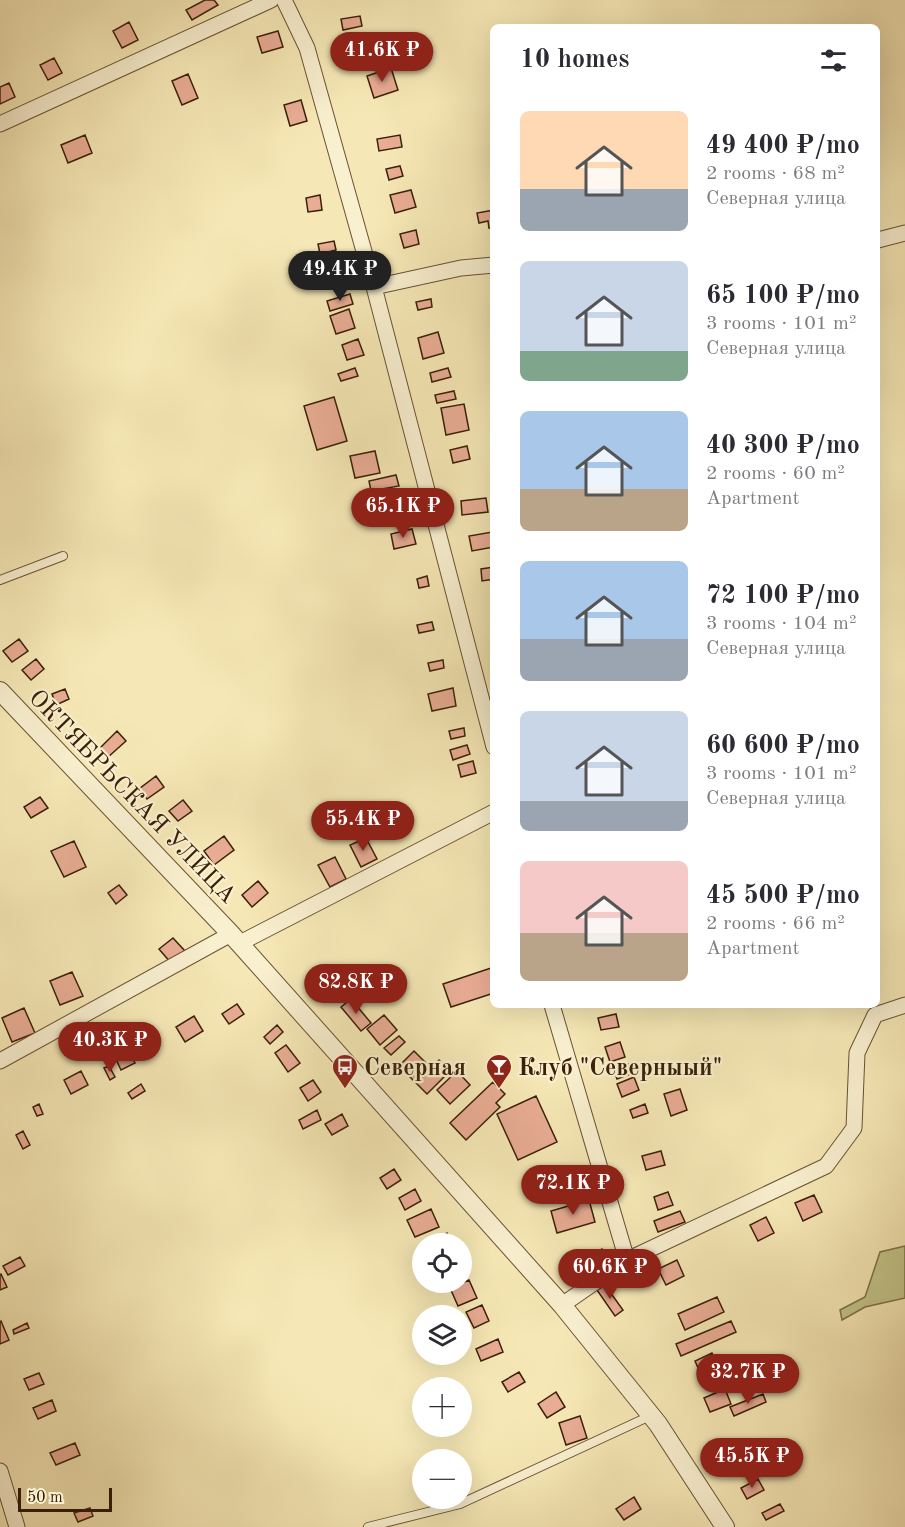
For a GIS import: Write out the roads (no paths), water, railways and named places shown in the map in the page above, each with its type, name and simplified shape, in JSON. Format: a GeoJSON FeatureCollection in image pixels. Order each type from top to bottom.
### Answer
{"type":"FeatureCollection","features":[{"type":"Feature","properties":{"kind":"street"},"geometry":{"type":"LineString","coordinates":[[0,124],[270,0]]}},
{"type":"Feature","properties":{"kind":"street"},"geometry":{"type":"LineString","coordinates":[[284,0],[307,48],[374,287],[490,732]]}},
{"type":"Feature","properties":{"kind":"street"},"geometry":{"type":"LineString","coordinates":[[880,240],[905,234]]}},
{"type":"Feature","properties":{"kind":"street"},"geometry":{"type":"LineString","coordinates":[[374,287],[461,268],[490,265]]}},
{"type":"Feature","properties":{"kind":"street","name":"ОКТЯБРЬСКАЯ УЛИЦА"},"geometry":{"type":"LineString","coordinates":[[0,691],[235,939],[562,1305],[651,1416],[725,1527]]}},
{"type":"Feature","properties":{"kind":"street"},"geometry":{"type":"LineString","coordinates":[[235,939],[490,814]]}},
{"type":"Feature","properties":{"kind":"street","name":"ОКТЯБРЬСКАЯ УЛИЦА"},"geometry":{"type":"LineString","coordinates":[[0,1061],[235,939]]}},
{"type":"Feature","properties":{"kind":"street"},"geometry":{"type":"LineString","coordinates":[[562,1305],[627,1260],[826,1166],[855,1128],[857,1053],[875,1016],[905,1005]]}},
{"type":"Feature","properties":{"kind":"street"},"geometry":{"type":"LineString","coordinates":[[553,1008],[627,1260]]}},
{"type":"Feature","properties":{"kind":"street"},"geometry":{"type":"LineString","coordinates":[[0,1471],[3,1495],[17,1527]]}},
{"type":"Feature","properties":{"kind":"lane"},"geometry":{"type":"LineString","coordinates":[[0,580],[63,556]]}},
{"type":"Feature","properties":{"kind":"lane"},"geometry":{"type":"LineString","coordinates":[[368,1527],[460,1504],[651,1416]]}},
{"type":"Feature","properties":{"kind":"place","name":"Северная"},"geometry":{"type":"Point","coordinates":[345,1090]}},
{"type":"Feature","properties":{"kind":"place","name":"Клуб \"Северныый\""},"geometry":{"type":"Point","coordinates":[499,1090]}}]}
